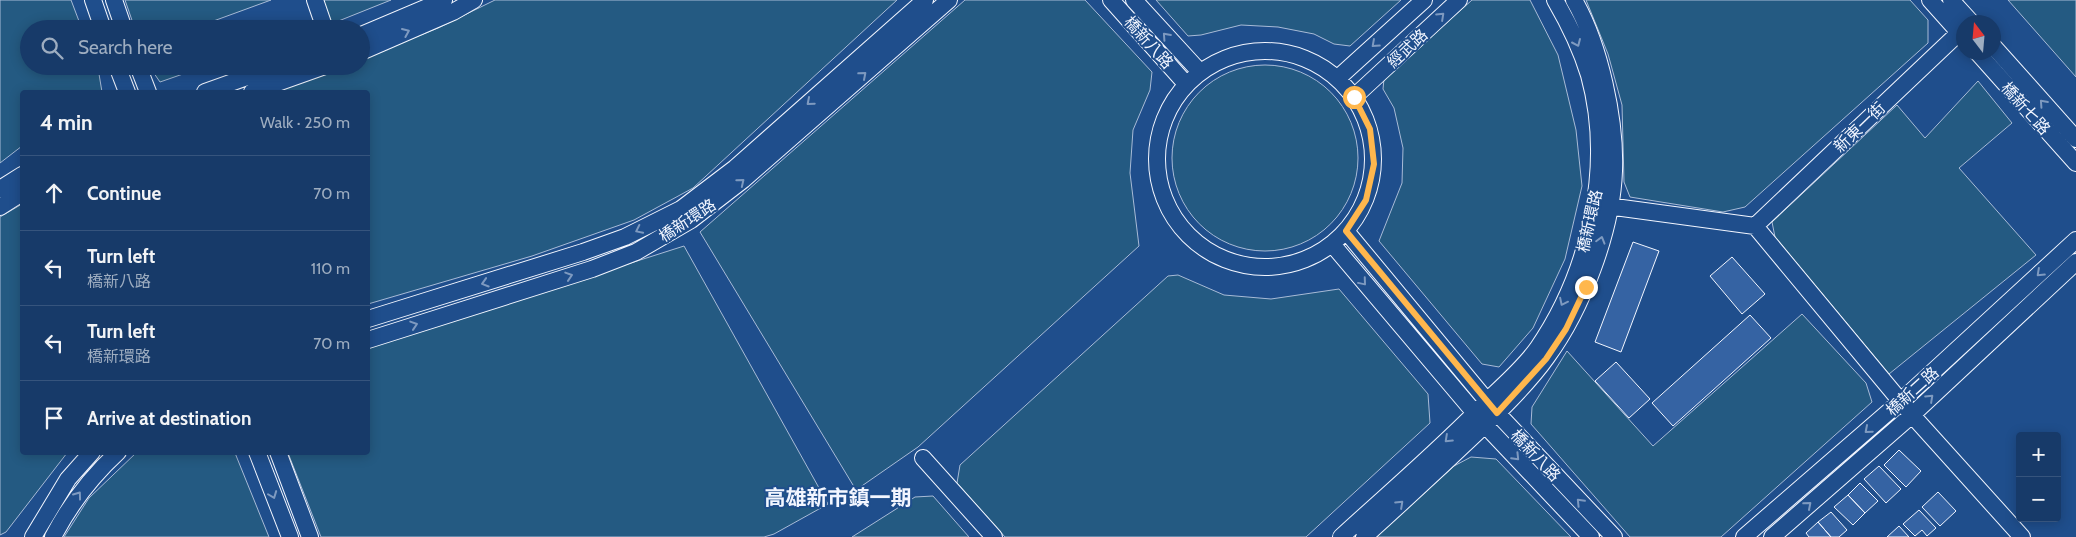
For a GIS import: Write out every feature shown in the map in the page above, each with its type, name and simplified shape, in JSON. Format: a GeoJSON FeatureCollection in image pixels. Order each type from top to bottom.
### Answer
{"type":"FeatureCollection","features":[{"type":"Feature","properties":{"kind":"street"},"geometry":{"type":"LineString","coordinates":[[93,0],[101,20]]}},
{"type":"Feature","properties":{"kind":"street"},"geometry":{"type":"LineString","coordinates":[[114,0],[121,20]]}},
{"type":"Feature","properties":{"kind":"street"},"geometry":{"type":"LineString","coordinates":[[315,0],[323,20]]}},
{"type":"Feature","properties":{"kind":"street"},"geometry":{"type":"LineString","coordinates":[[370,31],[444,0]]}},
{"type":"Feature","properties":{"kind":"street"},"geometry":{"type":"LineString","coordinates":[[370,48],[453,12],[474,0]]}},
{"type":"Feature","properties":{"kind":"street","name":"橋新環路"},"geometry":{"type":"LineString","coordinates":[[370,318],[583,252],[625,237],[681,209],[734,168],[925,0]]}},
{"type":"Feature","properties":{"kind":"street","name":"橋新環路"},"geometry":{"type":"LineString","coordinates":[[370,339],[636,252],[691,220],[744,180],[949,0]]}},
{"type":"Feature","properties":{"kind":"street","name":"橋新八路"},"geometry":{"type":"LineString","coordinates":[[1111,0],[1186,84]]}},
{"type":"Feature","properties":{"kind":"street","name":"橋新八路"},"geometry":{"type":"LineString","coordinates":[[1134,0],[1200,72]]}},
{"type":"Feature","properties":{"kind":"street","name":"經武路"},"geometry":{"type":"LineString","coordinates":[[1338,78],[1424,0]]}},
{"type":"Feature","properties":{"kind":"street","name":"經武路"},"geometry":{"type":"LineString","coordinates":[[1354,97],[1458,0]]}},
{"type":"Feature","properties":{"kind":"street","name":"橋新環路"},"geometry":{"type":"LineString","coordinates":[[1554,0],[1579,46],[1589,77],[1595,112],[1603,205]]}},
{"type":"Feature","properties":{"kind":"street","name":"橋新環路"},"geometry":{"type":"LineString","coordinates":[[1364,537],[1492,407],[1546,359],[1566,329],[1586,287],[1603,205],[1614,171],[1609,106],[1592,40],[1574,0]]}},
{"type":"Feature","properties":{"kind":"street"},"geometry":{"type":"LineString","coordinates":[[1930,0],[1956,20]]}},
{"type":"Feature","properties":{"kind":"street"},"geometry":{"type":"LineString","coordinates":[[1951,0],[1959,15]]}},
{"type":"Feature","properties":{"kind":"street","name":"新東一街"},"geometry":{"type":"LineString","coordinates":[[1756,226],[1956,36]]}},
{"type":"Feature","properties":{"kind":"street"},"geometry":{"type":"LineString","coordinates":[[1270,50],[1307,58],[1338,78],[1354,97],[1370,129],[1374,164],[1366,200],[1346,231],[1332,244],[1309,258],[1280,267],[1249,266],[1219,258],[1193,241],[1181,229],[1164,202],[1156,171],[1157,140],[1168,110],[1186,84],[1200,72],[1233,55],[1270,50]]}},
{"type":"Feature","properties":{"kind":"street","name":"橋新七路"},"geometry":{"type":"LineString","coordinates":[[2001,55],[2076,139]]}},
{"type":"Feature","properties":{"kind":"street","name":"橋新七路"},"geometry":{"type":"LineString","coordinates":[[1984,60],[2076,163]]}},
{"type":"Feature","properties":{"kind":"street"},"geometry":{"type":"LineString","coordinates":[[121,75],[126,90]]}},
{"type":"Feature","properties":{"kind":"street"},"geometry":{"type":"LineString","coordinates":[[141,75],[147,90]]}},
{"type":"Feature","properties":{"kind":"street"},"geometry":{"type":"LineString","coordinates":[[211,90],[253,75]]}},
{"type":"Feature","properties":{"kind":"street"},"geometry":{"type":"LineString","coordinates":[[258,90],[300,75]]}},
{"type":"Feature","properties":{"kind":"street"},"geometry":{"type":"LineString","coordinates":[[0,189],[20,176]]}},
{"type":"Feature","properties":{"kind":"street"},"geometry":{"type":"LineString","coordinates":[[0,207],[20,194]]}},
{"type":"Feature","properties":{"kind":"street"},"geometry":{"type":"LineString","coordinates":[[1603,205],[1756,226],[1912,415],[2022,537]]}},
{"type":"Feature","properties":{"kind":"street","name":"橋新八路"},"geometry":{"type":"LineString","coordinates":[[1346,231],[1492,407],[1614,537]]}},
{"type":"Feature","properties":{"kind":"street","name":"橋新二路"},"geometry":{"type":"LineString","coordinates":[[1744,537],[1901,402],[2076,240]]}},
{"type":"Feature","properties":{"kind":"street","name":"橋新八路"},"geometry":{"type":"LineString","coordinates":[[1332,244],[1480,419],[1591,537]]}},
{"type":"Feature","properties":{"kind":"street","name":"橋新二路"},"geometry":{"type":"LineString","coordinates":[[1772,537],[1912,415],[2076,262]]}},
{"type":"Feature","properties":{"kind":"street","name":"橋新環路"},"geometry":{"type":"LineString","coordinates":[[1341,537],[1480,419]]}},
{"type":"Feature","properties":{"kind":"street"},"geometry":{"type":"LineString","coordinates":[[33,537],[68,479],[89,455]]}},
{"type":"Feature","properties":{"kind":"street"},"geometry":{"type":"LineString","coordinates":[[53,537],[78,495],[115,455]]}},
{"type":"Feature","properties":{"kind":"street"},"geometry":{"type":"LineString","coordinates":[[258,455],[290,537]]}},
{"type":"Feature","properties":{"kind":"street"},"geometry":{"type":"LineString","coordinates":[[279,455],[310,537]]}},
{"type":"Feature","properties":{"kind":"street"},"geometry":{"type":"LineString","coordinates":[[923,458],[994,537]]}},
{"type":"Feature","properties":{"kind":"shaded area"},"geometry":{"type":"Polygon","coordinates":[[[0,0],[71,0],[79,20],[20,20],[20,75],[99,75],[102,90],[20,90],[20,148],[0,163],[0,0]]]}},
{"type":"Feature","properties":{"kind":"shaded area"},"geometry":{"type":"Polygon","coordinates":[[[125,0],[271,0],[216,20],[132,20],[125,0]]]}},
{"type":"Feature","properties":{"kind":"shaded area"},"geometry":{"type":"Polygon","coordinates":[[[321,0],[391,0],[341,20],[329,20],[321,0]]]}},
{"type":"Feature","properties":{"kind":"shaded area"},"geometry":{"type":"Polygon","coordinates":[[[495,0],[897,0],[693,188],[634,220],[532,256],[370,303],[370,90],[281,90],[319,75],[370,75],[370,55],[438,28],[495,0]]]}},
{"type":"Feature","properties":{"kind":"shaded area"},"geometry":{"type":"Polygon","coordinates":[[[965,0],[1085,0],[1152,72],[1150,90],[1133,130],[1130,173],[1139,246],[918,447],[856,490],[700,232],[965,0]]]}},
{"type":"Feature","properties":{"kind":"shaded area"},"geometry":{"type":"Polygon","coordinates":[[[1156,0],[1401,0],[1350,46],[1334,44],[1314,34],[1278,27],[1241,25],[1201,35],[1188,36],[1156,0]]]}},
{"type":"Feature","properties":{"kind":"shaded area"},"geometry":{"type":"Polygon","coordinates":[[[1472,0],[1530,0],[1558,55],[1576,130],[1582,186],[1565,259],[1533,328],[1499,367],[1482,364],[1379,241],[1402,183],[1403,148],[1394,108],[1383,89],[1384,79],[1472,0]]]}},
{"type":"Feature","properties":{"kind":"shaded area"},"geometry":{"type":"Polygon","coordinates":[[[1586,0],[1910,0],[1928,20],[1928,43],[1745,207],[1723,212],[1630,197],[1624,182],[1622,105],[1608,54],[1586,0]]]}},
{"type":"Feature","properties":{"kind":"shaded area"},"geometry":{"type":"Polygon","coordinates":[[[2008,0],[2076,0],[2076,77],[2008,0]]]}},
{"type":"Feature","properties":{"kind":"shaded area"},"geometry":{"type":"Polygon","coordinates":[[[1265,65],[1301,72],[1331,92],[1351,122],[1358,158],[1351,194],[1331,224],[1301,244],[1265,251],[1229,244],[1199,224],[1179,194],[1172,158],[1179,122],[1199,92],[1229,72],[1265,65]]]}},
{"type":"Feature","properties":{"kind":"shaded area"},"geometry":{"type":"Polygon","coordinates":[[[155,75],[180,75],[160,82],[155,75]]]}},
{"type":"Feature","properties":{"kind":"shaded area"},"geometry":{"type":"Polygon","coordinates":[[[1978,81],[2012,123],[1959,168],[2036,255],[1889,374],[1775,237],[1772,222],[1897,105],[1925,138],[1978,81]]]}},
{"type":"Feature","properties":{"kind":"shaded area"},"geometry":{"type":"Polygon","coordinates":[[[20,205],[20,455],[65,455],[6,532],[0,535],[0,217],[20,205]]]}},
{"type":"Feature","properties":{"kind":"shaded area"},"geometry":{"type":"Polygon","coordinates":[[[684,246],[828,504],[774,534],[764,537],[321,537],[289,455],[370,455],[370,346],[684,246]]]}},
{"type":"Feature","properties":{"kind":"shaded area"},"geometry":{"type":"Polygon","coordinates":[[[1178,275],[1224,295],[1271,299],[1339,289],[1428,394],[1430,423],[1306,537],[1005,537],[957,483],[960,465],[1168,276],[1178,275]]]}},
{"type":"Feature","properties":{"kind":"shaded area"},"geometry":{"type":"Polygon","coordinates":[[[1802,314],[1866,383],[1872,402],[1721,537],[1630,537],[1531,424],[1532,407],[1567,351],[1653,446],[1802,314]]]}},
{"type":"Feature","properties":{"kind":"shaded area"},"geometry":{"type":"Polygon","coordinates":[[[134,455],[236,455],[269,537],[64,537],[89,498],[134,455]]]}},
{"type":"Feature","properties":{"kind":"shaded area"},"geometry":{"type":"Polygon","coordinates":[[[1471,457],[1496,459],[1571,537],[1376,537],[1454,466],[1471,457]]]}},
{"type":"Feature","properties":{"kind":"shaded area"},"geometry":{"type":"Polygon","coordinates":[[[933,496],[969,537],[852,537],[915,497],[933,496]]]}},
{"type":"Feature","properties":{"kind":"building"},"geometry":{"type":"Polygon","coordinates":[[[1633,242],[1659,251],[1621,352],[1595,342],[1633,242]]]}},
{"type":"Feature","properties":{"kind":"building"},"geometry":{"type":"Polygon","coordinates":[[[1732,257],[1765,294],[1742,314],[1710,276],[1732,257]]]}},
{"type":"Feature","properties":{"kind":"building"},"geometry":{"type":"Polygon","coordinates":[[[1750,315],[1771,338],[1673,426],[1652,403],[1750,315]]]}},
{"type":"Feature","properties":{"kind":"building"},"geometry":{"type":"Polygon","coordinates":[[[1616,362],[1650,399],[1629,418],[1595,381],[1616,362]]]}},
{"type":"Feature","properties":{"kind":"building"},"geometry":{"type":"Polygon","coordinates":[[[1899,450],[1921,471],[1906,487],[1884,465],[1899,450]]]}},
{"type":"Feature","properties":{"kind":"building"},"geometry":{"type":"Polygon","coordinates":[[[1879,466],[1901,489],[1886,503],[1864,479],[1879,466]]]}},
{"type":"Feature","properties":{"kind":"building"},"geometry":{"type":"Polygon","coordinates":[[[1860,483],[1878,501],[1865,513],[1848,495],[1860,483]]]}},
{"type":"Feature","properties":{"kind":"building"},"geometry":{"type":"Polygon","coordinates":[[[1938,492],[1956,511],[1940,526],[1922,507],[1938,492]]]}},
{"type":"Feature","properties":{"kind":"building"},"geometry":{"type":"Polygon","coordinates":[[[1848,495],[1865,513],[1853,525],[1834,507],[1848,495]]]}},
{"type":"Feature","properties":{"kind":"building"},"geometry":{"type":"Polygon","coordinates":[[[1919,510],[1936,528],[1927,536],[1922,530],[1915,536],[1903,524],[1919,510]]]}},
{"type":"Feature","properties":{"kind":"building"},"geometry":{"type":"Polygon","coordinates":[[[1831,512],[1847,530],[1839,537],[1831,537],[1818,522],[1831,512]]]}},
{"type":"Feature","properties":{"kind":"building"},"geometry":{"type":"Polygon","coordinates":[[[1818,522],[1831,537],[1809,537],[1806,533],[1818,522]]]}},
{"type":"Feature","properties":{"kind":"building"},"geometry":{"type":"Polygon","coordinates":[[[1899,526],[1909,537],[1887,537],[1899,526]]]}},
{"type":"Feature","properties":{"kind":"district","name":"高雄新市鎮一期"},"geometry":{"type":"Point","coordinates":[838,498]}},
{"type":"Feature","properties":{"kind":"route"},"geometry":{"type":"LineString","coordinates":[[1354,97],[1370,129],[1374,164],[1366,200],[1346,231],[1362,253],[1497,413],[1546,359],[1566,329],[1586,287]]}}]}
